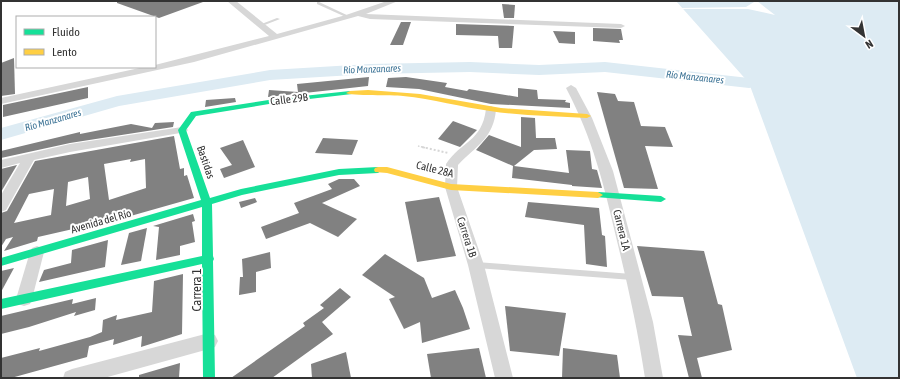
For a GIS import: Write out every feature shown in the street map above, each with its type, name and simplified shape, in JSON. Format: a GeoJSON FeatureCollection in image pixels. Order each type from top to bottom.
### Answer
{"type":"FeatureCollection","features":[{"type":"Feature","properties":{"kind":"street"},"geometry":{"type":"LineString","coordinates":[[231,1],[265,24],[288,34]]}},
{"type":"Feature","properties":{"kind":"street"},"geometry":{"type":"LineString","coordinates":[[242,1],[276,37]]}},
{"type":"Feature","properties":{"kind":"street"},"geometry":{"type":"LineString","coordinates":[[156,67],[194,59],[353,16],[394,1]]}},
{"type":"Feature","properties":{"kind":"street"},"geometry":{"type":"LineString","coordinates":[[353,16],[621,26]]}},
{"type":"Feature","properties":{"kind":"street"},"geometry":{"type":"LineString","coordinates":[[1,101],[153,68]]}},
{"type":"Feature","properties":{"kind":"street","name":"Carrera 1A"},"geometry":{"type":"LineString","coordinates":[[571,88],[600,147],[645,322],[654,378]]}},
{"type":"Feature","properties":{"kind":"street","name":"Calle 29B"},"geometry":{"type":"LineString","coordinates":[[182,130],[190,118],[200,112],[351,92],[369,91],[419,94],[491,109],[586,116]]}},
{"type":"Feature","properties":{"kind":"street","name":"Carrera 1B"},"geometry":{"type":"LineString","coordinates":[[491,109],[491,123],[486,131],[452,164],[452,187],[476,265],[504,378]]}},
{"type":"Feature","properties":{"kind":"street"},"geometry":{"type":"LineString","coordinates":[[1,164],[70,148],[182,130]]}},
{"type":"Feature","properties":{"kind":"street","name":"Bastidas"},"geometry":{"type":"LineString","coordinates":[[182,130],[207,203]]}},
{"type":"Feature","properties":{"kind":"street"},"geometry":{"type":"LineString","coordinates":[[1,207],[28,158]]}},
{"type":"Feature","properties":{"kind":"street","name":"Calle 28A"},"geometry":{"type":"LineString","coordinates":[[207,203],[262,187],[308,177],[363,170],[387,170],[403,173],[452,187],[661,198]]}},
{"type":"Feature","properties":{"kind":"street","name":"Avenida del Río"},"geometry":{"type":"LineString","coordinates":[[1,262],[207,203]]}},
{"type":"Feature","properties":{"kind":"street","name":"Carrera 1"},"geometry":{"type":"LineString","coordinates":[[207,203],[209,259],[209,378]]}},
{"type":"Feature","properties":{"kind":"street"},"geometry":{"type":"LineString","coordinates":[[24,299],[37,252]]}},
{"type":"Feature","properties":{"kind":"street"},"geometry":{"type":"LineString","coordinates":[[1,304],[209,259]]}},
{"type":"Feature","properties":{"kind":"street"},"geometry":{"type":"LineString","coordinates":[[72,378],[209,341]]}},
{"type":"Feature","properties":{"kind":"lane"},"geometry":{"type":"LineString","coordinates":[[318,3],[353,16]]}},
{"type":"Feature","properties":{"kind":"lane"},"geometry":{"type":"LineString","coordinates":[[265,24],[278,19]]}},
{"type":"Feature","properties":{"kind":"lane"},"geometry":{"type":"LineString","coordinates":[[476,265],[634,277]]}},
{"type":"Feature","properties":{"kind":"path"},"geometry":{"type":"LineString","coordinates":[[418,146],[459,156]]}},
{"type":"Feature","properties":{"kind":"shaded area"},"geometry":{"type":"Polygon","coordinates":[[[676,1],[899,1],[899,378],[857,378],[749,83],[676,1]]]}},
{"type":"Feature","properties":{"kind":"pier"},"geometry":{"type":"Polygon","coordinates":[[[752,1],[757,1],[775,15],[748,9],[680,8],[746,7],[754,2],[752,1]]]}},
{"type":"Feature","properties":{"kind":"building"},"geometry":{"type":"Polygon","coordinates":[[[117,1],[203,2],[159,18],[117,3],[117,1]]]}},
{"type":"Feature","properties":{"kind":"building"},"geometry":{"type":"Polygon","coordinates":[[[502,4],[515,5],[514,18],[504,18],[502,4]]]}},
{"type":"Feature","properties":{"kind":"building"},"geometry":{"type":"Polygon","coordinates":[[[401,22],[411,22],[403,45],[390,45],[401,22]]]}},
{"type":"Feature","properties":{"kind":"building"},"geometry":{"type":"Polygon","coordinates":[[[456,24],[514,26],[512,48],[499,48],[498,36],[456,35],[456,24]]]}},
{"type":"Feature","properties":{"kind":"building"},"geometry":{"type":"Polygon","coordinates":[[[593,28],[621,29],[623,40],[619,40],[620,43],[593,41],[593,28]]]}},
{"type":"Feature","properties":{"kind":"building"},"geometry":{"type":"Polygon","coordinates":[[[553,31],[575,32],[575,44],[559,43],[553,31]]]}},
{"type":"Feature","properties":{"kind":"building"},"geometry":{"type":"Polygon","coordinates":[[[14,58],[15,94],[1,96],[1,63],[14,58]]]}},
{"type":"Feature","properties":{"kind":"building"},"geometry":{"type":"Polygon","coordinates":[[[369,77],[368,86],[268,97],[269,90],[298,92],[297,84],[369,77]]]}},
{"type":"Feature","properties":{"kind":"building"},"geometry":{"type":"Polygon","coordinates":[[[406,77],[447,83],[445,87],[467,91],[469,89],[518,97],[518,88],[537,90],[538,99],[566,100],[565,102],[570,103],[570,108],[491,104],[419,89],[386,87],[388,78],[406,77]]]}},
{"type":"Feature","properties":{"kind":"building"},"geometry":{"type":"Polygon","coordinates":[[[88,87],[88,98],[3,117],[3,105],[88,87]]]}},
{"type":"Feature","properties":{"kind":"building"},"geometry":{"type":"Polygon","coordinates":[[[597,92],[615,94],[618,101],[634,102],[641,126],[665,127],[673,147],[645,146],[658,189],[624,188],[597,92]]]}},
{"type":"Feature","properties":{"kind":"building"},"geometry":{"type":"Polygon","coordinates":[[[235,98],[236,102],[205,107],[206,100],[235,98]]]}},
{"type":"Feature","properties":{"kind":"building"},"geometry":{"type":"Polygon","coordinates":[[[521,117],[535,118],[536,138],[555,138],[557,149],[534,150],[514,166],[569,173],[566,150],[590,151],[592,169],[597,170],[602,188],[572,186],[512,178],[513,166],[476,150],[489,135],[521,147],[521,117]]]}},
{"type":"Feature","properties":{"kind":"building"},"geometry":{"type":"Polygon","coordinates":[[[453,121],[477,130],[460,147],[438,139],[453,121]]]}},
{"type":"Feature","properties":{"kind":"building"},"geometry":{"type":"Polygon","coordinates":[[[174,122],[173,127],[70,143],[1,158],[1,151],[80,132],[80,134],[131,124],[152,128],[155,123],[174,122]]]}},
{"type":"Feature","properties":{"kind":"building"},"geometry":{"type":"Polygon","coordinates":[[[174,136],[180,169],[184,168],[184,176],[187,175],[194,198],[127,217],[127,214],[110,219],[110,222],[73,232],[73,229],[38,237],[37,241],[4,251],[13,237],[6,239],[1,247],[1,213],[7,211],[35,161],[174,136]],[[131,159],[104,164],[109,200],[146,188],[145,159],[130,162],[131,159]],[[88,177],[68,182],[66,206],[90,199],[88,177]],[[54,189],[29,194],[14,223],[51,215],[54,189]]]}},
{"type":"Feature","properties":{"kind":"building"},"geometry":{"type":"Polygon","coordinates":[[[323,138],[358,140],[352,155],[315,153],[323,138]]]}},
{"type":"Feature","properties":{"kind":"building"},"geometry":{"type":"Polygon","coordinates":[[[243,140],[255,167],[224,178],[220,169],[232,165],[220,148],[243,140]]]}},
{"type":"Feature","properties":{"kind":"building"},"geometry":{"type":"Polygon","coordinates":[[[17,165],[1,192],[1,169],[17,165]]]}},
{"type":"Feature","properties":{"kind":"building"},"geometry":{"type":"Polygon","coordinates":[[[339,179],[354,179],[360,186],[322,203],[357,219],[338,237],[310,223],[266,239],[261,227],[299,213],[294,203],[332,189],[328,184],[339,179]]]}},
{"type":"Feature","properties":{"kind":"building"},"geometry":{"type":"Polygon","coordinates":[[[439,197],[456,256],[417,262],[405,202],[439,197]]]}},
{"type":"Feature","properties":{"kind":"building"},"geometry":{"type":"Polygon","coordinates":[[[255,198],[257,202],[241,208],[239,202],[255,198]]]}},
{"type":"Feature","properties":{"kind":"building"},"geometry":{"type":"Polygon","coordinates":[[[528,202],[599,208],[602,235],[605,236],[607,267],[586,264],[584,225],[525,217],[528,202]]]}},
{"type":"Feature","properties":{"kind":"building"},"geometry":{"type":"Polygon","coordinates":[[[193,214],[195,221],[192,222],[195,242],[180,246],[180,255],[156,260],[159,227],[153,226],[193,214]]]}},
{"type":"Feature","properties":{"kind":"building"},"geometry":{"type":"Polygon","coordinates":[[[147,228],[141,261],[121,265],[129,233],[147,228]]]}},
{"type":"Feature","properties":{"kind":"building"},"geometry":{"type":"Polygon","coordinates":[[[108,240],[105,267],[39,282],[44,270],[71,263],[72,250],[108,240]]]}},
{"type":"Feature","properties":{"kind":"building"},"geometry":{"type":"Polygon","coordinates":[[[637,246],[704,251],[718,304],[722,305],[732,350],[697,358],[702,378],[689,378],[678,335],[692,336],[683,297],[652,296],[637,246]]]}},
{"type":"Feature","properties":{"kind":"building"},"geometry":{"type":"Polygon","coordinates":[[[270,252],[271,268],[256,272],[256,292],[239,295],[240,277],[243,277],[242,259],[270,252]]]}},
{"type":"Feature","properties":{"kind":"building"},"geometry":{"type":"Polygon","coordinates":[[[385,254],[424,278],[432,298],[455,290],[470,329],[422,343],[420,322],[404,329],[389,299],[395,297],[362,275],[385,254]]]}},
{"type":"Feature","properties":{"kind":"building"},"geometry":{"type":"Polygon","coordinates":[[[14,268],[1,292],[1,271],[14,268]]]}},
{"type":"Feature","properties":{"kind":"building"},"geometry":{"type":"Polygon","coordinates":[[[183,274],[182,334],[141,347],[142,336],[113,345],[114,339],[89,346],[87,357],[11,378],[1,378],[1,358],[40,348],[39,351],[90,337],[102,332],[103,320],[117,315],[116,320],[152,312],[154,281],[183,274]]]}},
{"type":"Feature","properties":{"kind":"building"},"geometry":{"type":"Polygon","coordinates":[[[340,288],[351,297],[322,322],[333,334],[272,378],[231,378],[305,326],[303,323],[324,308],[320,305],[340,288]]]}},
{"type":"Feature","properties":{"kind":"building"},"geometry":{"type":"Polygon","coordinates":[[[96,298],[95,310],[74,316],[76,312],[1,334],[1,316],[73,299],[72,304],[96,298]]]}},
{"type":"Feature","properties":{"kind":"building"},"geometry":{"type":"Polygon","coordinates":[[[505,306],[566,313],[559,356],[510,351],[505,306]]]}},
{"type":"Feature","properties":{"kind":"building"},"geometry":{"type":"Polygon","coordinates":[[[479,348],[486,378],[431,378],[427,354],[479,348]]]}},
{"type":"Feature","properties":{"kind":"building"},"geometry":{"type":"Polygon","coordinates":[[[563,348],[617,355],[620,378],[562,378],[563,348]]]}},
{"type":"Feature","properties":{"kind":"building"},"geometry":{"type":"Polygon","coordinates":[[[346,352],[351,378],[312,378],[311,364],[346,352]]]}},
{"type":"Feature","properties":{"kind":"building"},"geometry":{"type":"Polygon","coordinates":[[[180,363],[179,378],[139,378],[139,375],[180,363]]]}},
{"type":"Feature","properties":{"kind":"waterway","name":"Río Manzanares"},"geometry":{"type":"LineString","coordinates":[[1,134],[117,101],[270,75],[370,69],[470,67],[539,70],[605,67],[749,83]]}},
{"type":"Feature","properties":{"kind":"traffic: fast"},"geometry":{"type":"LineString","coordinates":[[209,378],[207,203],[182,130],[194,114],[275,101],[350,93]]}},
{"type":"Feature","properties":{"kind":"traffic: fast"},"geometry":{"type":"LineString","coordinates":[[1,262],[241,192],[339,172],[378,170]]}},
{"type":"Feature","properties":{"kind":"traffic: fast"},"geometry":{"type":"LineString","coordinates":[[598,195],[661,199]]}},
{"type":"Feature","properties":{"kind":"traffic: fast"},"geometry":{"type":"LineString","coordinates":[[1,304],[209,259]]}},
{"type":"Feature","properties":{"kind":"traffic: slow"},"geometry":{"type":"LineString","coordinates":[[350,93],[403,93],[501,111],[587,116]]}},
{"type":"Feature","properties":{"kind":"traffic: slow"},"geometry":{"type":"LineString","coordinates":[[378,170],[387,170],[451,187],[598,195]]}}]}
